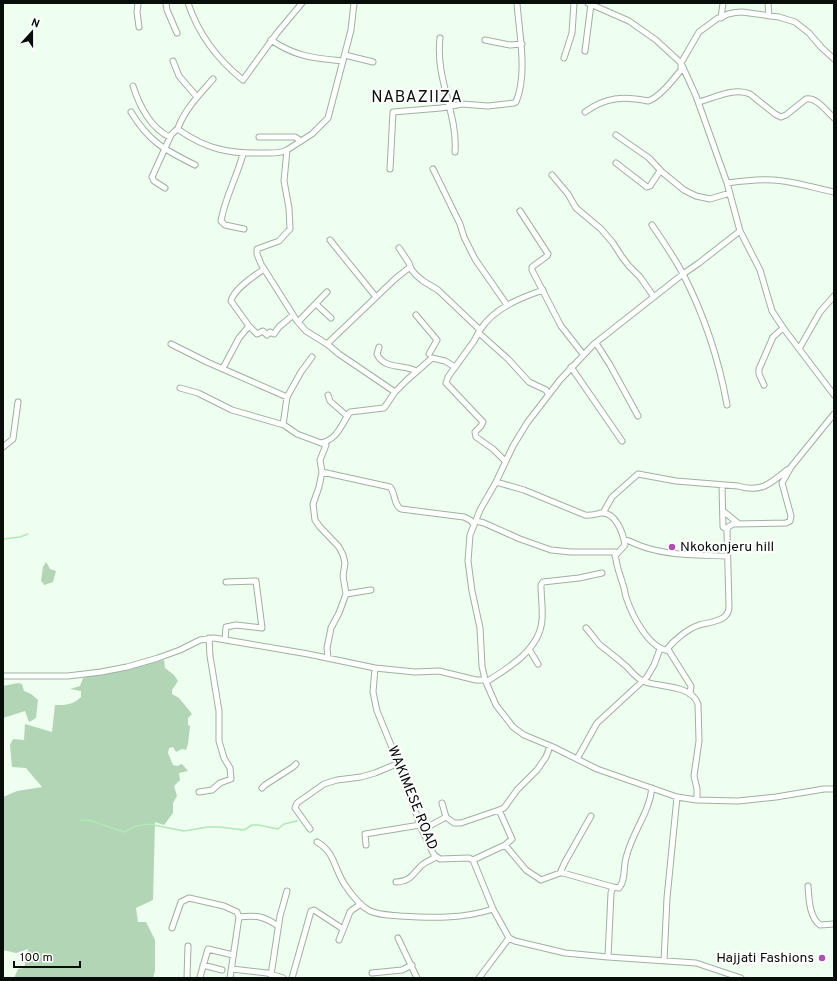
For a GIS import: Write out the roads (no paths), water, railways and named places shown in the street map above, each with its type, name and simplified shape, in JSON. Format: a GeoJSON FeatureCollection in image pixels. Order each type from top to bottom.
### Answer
{"type":"FeatureCollection","features":[{"type":"Feature","properties":{"kind":"street"},"geometry":{"type":"LineString","coordinates":[[138,3],[137,12],[139,27]]}},
{"type":"Feature","properties":{"kind":"street"},"geometry":{"type":"LineString","coordinates":[[166,3],[167,10],[177,33]]}},
{"type":"Feature","properties":{"kind":"street"},"geometry":{"type":"LineString","coordinates":[[188,3],[200,32],[206,41],[221,59],[243,80],[271,40],[302,3]]}},
{"type":"Feature","properties":{"kind":"street"},"geometry":{"type":"LineString","coordinates":[[179,130],[196,141],[211,147],[243,154],[279,152],[287,150],[317,130],[328,118],[351,30],[354,3]]}},
{"type":"Feature","properties":{"kind":"street"},"geometry":{"type":"LineString","coordinates":[[390,169],[393,112],[441,108],[462,104],[497,106],[514,103],[518,98],[522,44],[517,3]]}},
{"type":"Feature","properties":{"kind":"street"},"geometry":{"type":"LineString","coordinates":[[564,58],[572,34],[574,3]]}},
{"type":"Feature","properties":{"kind":"street"},"geometry":{"type":"LineString","coordinates":[[721,18],[723,3]]}},
{"type":"Feature","properties":{"kind":"street"},"geometry":{"type":"LineString","coordinates":[[768,3],[769,16]]}},
{"type":"Feature","properties":{"kind":"street"},"geometry":{"type":"LineString","coordinates":[[585,51],[592,4],[629,21],[656,40],[681,63],[699,102],[727,183],[740,231],[760,270],[770,306],[783,328],[799,349],[832,387],[834,395]]}},
{"type":"Feature","properties":{"kind":"street"},"geometry":{"type":"LineString","coordinates":[[585,112],[603,102],[616,98],[651,100],[667,86],[681,70],[681,63],[699,32],[710,23],[726,15],[742,12],[795,22],[807,31],[820,47],[834,59]]}},
{"type":"Feature","properties":{"kind":"street"},"geometry":{"type":"LineString","coordinates":[[440,38],[439,67],[454,133],[454,152]]}},
{"type":"Feature","properties":{"kind":"street"},"geometry":{"type":"LineString","coordinates":[[271,40],[290,51],[309,58],[344,58],[372,62]]}},
{"type":"Feature","properties":{"kind":"street"},"geometry":{"type":"LineString","coordinates":[[485,40],[510,45],[522,44]]}},
{"type":"Feature","properties":{"kind":"street"},"geometry":{"type":"LineString","coordinates":[[172,61],[179,76],[197,97]]}},
{"type":"Feature","properties":{"kind":"street"},"geometry":{"type":"LineString","coordinates":[[179,130],[178,128],[184,115],[213,79]]}},
{"type":"Feature","properties":{"kind":"street"},"geometry":{"type":"LineString","coordinates":[[133,86],[139,102],[148,116],[161,132],[170,137]]}},
{"type":"Feature","properties":{"kind":"street"},"geometry":{"type":"LineString","coordinates":[[699,102],[731,92],[745,92],[750,94],[781,117],[786,115],[806,99],[810,99],[817,102],[834,118]]}},
{"type":"Feature","properties":{"kind":"street"},"geometry":{"type":"LineString","coordinates":[[131,112],[146,133],[165,150],[195,166]]}},
{"type":"Feature","properties":{"kind":"street"},"geometry":{"type":"LineString","coordinates":[[166,188],[154,181],[152,178],[170,137],[173,132],[179,130]]}},
{"type":"Feature","properties":{"kind":"street"},"geometry":{"type":"LineString","coordinates":[[616,135],[649,158],[660,171],[684,190],[696,196],[710,199],[730,193]]}},
{"type":"Feature","properties":{"kind":"street"},"geometry":{"type":"LineString","coordinates":[[259,137],[295,137],[301,141]]}},
{"type":"Feature","properties":{"kind":"street"},"geometry":{"type":"LineString","coordinates":[[287,150],[284,181],[289,208],[290,229],[279,241],[256,250],[264,269],[293,315],[306,331],[395,392]]}},
{"type":"Feature","properties":{"kind":"street"},"geometry":{"type":"LineString","coordinates":[[243,154],[237,174],[224,205],[221,221],[225,225],[244,229]]}},
{"type":"Feature","properties":{"kind":"street"},"geometry":{"type":"LineString","coordinates":[[616,162],[647,187],[650,186],[660,171]]}},
{"type":"Feature","properties":{"kind":"street"},"geometry":{"type":"LineString","coordinates":[[433,168],[475,259],[507,305]]}},
{"type":"Feature","properties":{"kind":"street"},"geometry":{"type":"LineString","coordinates":[[552,175],[568,194],[576,208],[601,229],[613,243],[622,257],[640,277],[654,297]]}},
{"type":"Feature","properties":{"kind":"street"},"geometry":{"type":"LineString","coordinates":[[727,183],[774,180],[834,192]]}},
{"type":"Feature","properties":{"kind":"street"},"geometry":{"type":"LineString","coordinates":[[520,212],[548,254],[532,268],[561,326],[583,354]]}},
{"type":"Feature","properties":{"kind":"street"},"geometry":{"type":"LineString","coordinates":[[652,225],[683,274],[696,303],[723,382],[727,404]]}},
{"type":"Feature","properties":{"kind":"street"},"geometry":{"type":"LineString","coordinates":[[740,231],[683,274],[583,354],[548,394],[527,423],[480,510],[468,543],[470,583],[480,628],[482,666],[485,681],[496,705],[514,727],[528,737],[550,746],[596,769],[677,797],[697,800],[738,801],[776,797],[824,789],[834,789]]}},
{"type":"Feature","properties":{"kind":"street"},"geometry":{"type":"LineString","coordinates":[[330,240],[376,297]]}},
{"type":"Feature","properties":{"kind":"street"},"geometry":{"type":"LineString","coordinates":[[400,248],[416,275],[438,290],[508,359],[529,382],[546,390],[548,394]]}},
{"type":"Feature","properties":{"kind":"street"},"geometry":{"type":"LineString","coordinates":[[327,344],[410,267]]}},
{"type":"Feature","properties":{"kind":"street"},"geometry":{"type":"LineString","coordinates":[[264,269],[247,281],[231,300],[249,326],[257,334],[263,331],[267,335],[270,332],[274,334],[279,327],[293,315]]}},
{"type":"Feature","properties":{"kind":"street"},"geometry":{"type":"LineString","coordinates":[[505,462],[493,449],[476,437],[475,432],[483,422],[447,384],[446,380],[486,323],[507,305],[543,290]]}},
{"type":"Feature","properties":{"kind":"street"},"geometry":{"type":"LineString","coordinates":[[298,322],[327,292]]}},
{"type":"Feature","properties":{"kind":"street"},"geometry":{"type":"LineString","coordinates":[[799,349],[820,312],[834,296]]}},
{"type":"Feature","properties":{"kind":"street"},"geometry":{"type":"LineString","coordinates":[[316,304],[331,318]]}},
{"type":"Feature","properties":{"kind":"street"},"geometry":{"type":"LineString","coordinates":[[416,316],[437,340],[429,354]]}},
{"type":"Feature","properties":{"kind":"street"},"geometry":{"type":"LineString","coordinates":[[223,368],[239,338],[249,326]]}},
{"type":"Feature","properties":{"kind":"street"},"geometry":{"type":"LineString","coordinates":[[764,385],[758,374],[759,369],[773,337],[783,328]]}},
{"type":"Feature","properties":{"kind":"street"},"geometry":{"type":"LineString","coordinates":[[596,343],[638,416]]}},
{"type":"Feature","properties":{"kind":"street"},"geometry":{"type":"LineString","coordinates":[[171,344],[207,362],[287,397]]}},
{"type":"Feature","properties":{"kind":"street"},"geometry":{"type":"LineString","coordinates":[[379,347],[377,354],[381,360],[393,366],[409,368],[416,372]]}},
{"type":"Feature","properties":{"kind":"street"},"geometry":{"type":"LineString","coordinates":[[283,425],[287,397],[301,372],[312,357]]}},
{"type":"Feature","properties":{"kind":"street"},"geometry":{"type":"LineString","coordinates":[[322,443],[330,441],[350,412],[384,408],[395,392],[432,358],[445,361],[455,367]]}},
{"type":"Feature","properties":{"kind":"street"},"geometry":{"type":"LineString","coordinates":[[571,367],[622,441]]}},
{"type":"Feature","properties":{"kind":"street"},"geometry":{"type":"LineString","coordinates":[[180,388],[198,393],[232,410],[283,425],[297,434],[322,443],[326,446],[320,464],[322,472],[319,487],[313,504],[315,520],[323,531],[339,547],[343,555],[345,563],[343,576],[346,594],[339,613],[331,628],[327,648],[328,658]]}},
{"type":"Feature","properties":{"kind":"street"},"geometry":{"type":"LineString","coordinates":[[328,395],[330,401],[348,416]]}},
{"type":"Feature","properties":{"kind":"street"},"geometry":{"type":"LineString","coordinates":[[3,447],[13,439],[18,402]]}},
{"type":"Feature","properties":{"kind":"street"},"geometry":{"type":"LineString","coordinates":[[727,529],[730,526],[739,524],[786,523],[790,521],[791,516],[782,483],[791,467],[834,414]]}},
{"type":"Feature","properties":{"kind":"street"},"geometry":{"type":"LineString","coordinates":[[603,513],[612,497],[638,474],[676,481],[722,486],[738,486],[748,489],[764,487],[771,484],[791,467]]}},
{"type":"Feature","properties":{"kind":"street"},"geometry":{"type":"LineString","coordinates":[[322,472],[390,487],[397,507],[401,509],[464,517],[475,522],[484,523],[520,539],[551,550],[571,552],[615,552],[615,564],[619,571],[619,578],[624,589],[625,596],[637,622],[648,639],[660,649],[669,651],[691,686],[690,694]]}},
{"type":"Feature","properties":{"kind":"street"},"geometry":{"type":"LineString","coordinates":[[496,482],[524,490],[585,515],[590,516],[603,513],[611,515],[615,519],[624,539],[625,545],[615,556]]}},
{"type":"Feature","properties":{"kind":"street"},"geometry":{"type":"LineString","coordinates":[[669,651],[668,648],[688,631],[697,626],[724,618],[728,613],[727,529],[723,527],[722,486]]}},
{"type":"Feature","properties":{"kind":"street"},"geometry":{"type":"LineString","coordinates":[[723,511],[739,524]]}},
{"type":"Feature","properties":{"kind":"street"},"geometry":{"type":"LineString","coordinates":[[624,539],[641,546],[661,551],[727,556]]}},
{"type":"Feature","properties":{"kind":"street"},"geometry":{"type":"LineString","coordinates":[[3,676],[68,676],[101,672],[127,667],[158,658],[180,650],[200,640],[209,638],[278,648],[374,668],[415,672],[439,671],[485,681],[502,673],[529,649],[538,637],[542,620],[541,585],[543,582],[579,578],[602,573]]}},
{"type":"Feature","properties":{"kind":"street"},"geometry":{"type":"LineString","coordinates":[[225,640],[226,627],[236,625],[262,628],[256,581],[226,582]]}},
{"type":"Feature","properties":{"kind":"street"},"geometry":{"type":"LineString","coordinates":[[346,594],[371,590]]}},
{"type":"Feature","properties":{"kind":"street"},"geometry":{"type":"LineString","coordinates":[[586,628],[600,644],[638,678],[643,681],[672,687],[690,694],[695,698],[698,704],[699,741],[694,776],[697,789],[697,800]]}},
{"type":"Feature","properties":{"kind":"street"},"geometry":{"type":"LineString","coordinates":[[199,792],[212,790],[231,779],[230,768],[224,758],[219,741],[219,711],[210,656],[209,638]]}},
{"type":"Feature","properties":{"kind":"street"},"geometry":{"type":"LineString","coordinates":[[529,649],[538,664]]}},
{"type":"Feature","properties":{"kind":"street"},"geometry":{"type":"LineString","coordinates":[[576,759],[598,724],[643,681],[654,665],[660,649]]}},
{"type":"Feature","properties":{"kind":"street","name":"WAKIMESE ROAD"},"geometry":{"type":"LineString","coordinates":[[374,668],[373,692],[377,711],[399,763],[421,828],[436,857],[442,859],[469,858],[473,860]]}},
{"type":"Feature","properties":{"kind":"street"},"geometry":{"type":"LineString","coordinates":[[442,803],[446,817],[456,824],[504,808],[517,790],[537,770],[546,757],[550,746]]}},
{"type":"Feature","properties":{"kind":"street"},"geometry":{"type":"LineString","coordinates":[[310,828],[295,808],[297,803],[324,784],[375,773],[399,763]]}},
{"type":"Feature","properties":{"kind":"street"},"geometry":{"type":"LineString","coordinates":[[262,788],[265,784],[296,764]]}},
{"type":"Feature","properties":{"kind":"street"},"geometry":{"type":"LineString","coordinates":[[505,845],[526,870],[538,878],[544,880],[560,873],[577,876],[620,888],[623,883],[624,867],[628,850],[635,831],[646,813],[652,788]]}},
{"type":"Feature","properties":{"kind":"street"},"geometry":{"type":"LineString","coordinates":[[664,961],[666,898],[677,797]]}},
{"type":"Feature","properties":{"kind":"street"},"geometry":{"type":"LineString","coordinates":[[499,810],[507,831],[512,839],[505,845],[473,860],[493,909],[509,938],[515,941],[565,953],[696,963],[741,978]]}},
{"type":"Feature","properties":{"kind":"street"},"geometry":{"type":"LineString","coordinates":[[560,873],[564,862],[591,816]]}},
{"type":"Feature","properties":{"kind":"street"},"geometry":{"type":"LineString","coordinates":[[366,845],[366,834],[421,828],[446,817]]}},
{"type":"Feature","properties":{"kind":"street"},"geometry":{"type":"LineString","coordinates":[[317,842],[328,850],[344,884],[361,904],[370,911],[378,914],[423,918],[457,916],[479,913],[493,909]]}},
{"type":"Feature","properties":{"kind":"street"},"geometry":{"type":"LineString","coordinates":[[396,882],[404,882],[408,880],[422,866],[436,857]]}},
{"type":"Feature","properties":{"kind":"street"},"geometry":{"type":"LineString","coordinates":[[808,886],[809,901],[815,920],[820,925],[834,924]]}},
{"type":"Feature","properties":{"kind":"street"},"geometry":{"type":"LineString","coordinates":[[608,957],[611,892],[613,887]]}},
{"type":"Feature","properties":{"kind":"street"},"geometry":{"type":"LineString","coordinates":[[268,975],[287,891]]}},
{"type":"Feature","properties":{"kind":"street"},"geometry":{"type":"LineString","coordinates":[[172,928],[181,902],[189,898],[237,912],[239,917],[230,978]]}},
{"type":"Feature","properties":{"kind":"street"},"geometry":{"type":"LineString","coordinates":[[338,940],[352,910],[361,904]]}},
{"type":"Feature","properties":{"kind":"street"},"geometry":{"type":"LineString","coordinates":[[292,978],[311,911],[314,910],[343,929]]}},
{"type":"Feature","properties":{"kind":"street"},"geometry":{"type":"LineString","coordinates":[[239,917],[262,917],[269,919],[278,926]]}},
{"type":"Feature","properties":{"kind":"street"},"geometry":{"type":"LineString","coordinates":[[398,938],[417,978]]}},
{"type":"Feature","properties":{"kind":"street"},"geometry":{"type":"LineString","coordinates":[[479,978],[509,938]]}},
{"type":"Feature","properties":{"kind":"street"},"geometry":{"type":"LineString","coordinates":[[187,978],[188,946]]}},
{"type":"Feature","properties":{"kind":"street"},"geometry":{"type":"LineString","coordinates":[[200,977],[208,949],[233,955]]}},
{"type":"Feature","properties":{"kind":"street"},"geometry":{"type":"LineString","coordinates":[[203,965],[222,970]]}},
{"type":"Feature","properties":{"kind":"street"},"geometry":{"type":"LineString","coordinates":[[372,973],[402,970],[412,965]]}},
{"type":"Feature","properties":{"kind":"street"},"geometry":{"type":"LineString","coordinates":[[232,969],[283,978]]}},
{"type":"Feature","properties":{"kind":"waterway"},"geometry":{"type":"LineString","coordinates":[[3,539],[20,537],[28,534]]}},
{"type":"Feature","properties":{"kind":"waterway"},"geometry":{"type":"LineString","coordinates":[[81,820],[92,821],[124,832],[136,826],[148,824],[184,831],[208,827],[244,830],[252,825],[278,829],[284,824],[297,821]]}},
{"type":"Feature","properties":{"kind":"place","name":"Nkokonjeru hill"},"geometry":{"type":"Point","coordinates":[672,547]}},
{"type":"Feature","properties":{"kind":"place","name":"Hajjati Fashions"},"geometry":{"type":"Point","coordinates":[822,958]}},
{"type":"Feature","properties":{"kind":"district","name":"NABAZIIZA"},"geometry":{"type":"Point","coordinates":[417,98]}}]}
